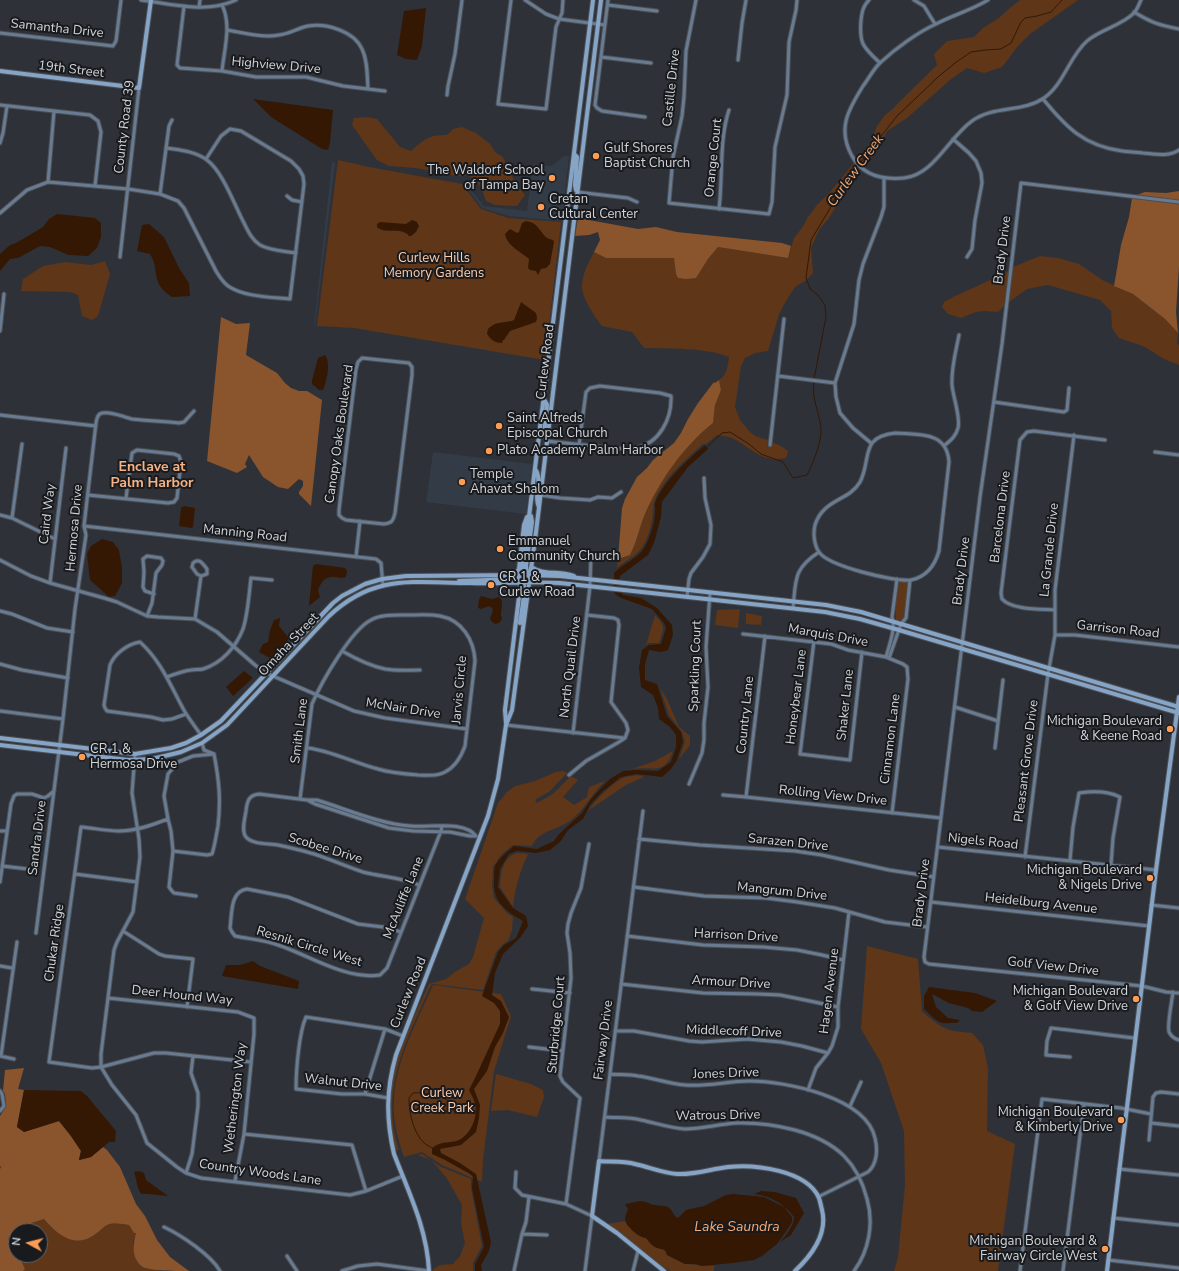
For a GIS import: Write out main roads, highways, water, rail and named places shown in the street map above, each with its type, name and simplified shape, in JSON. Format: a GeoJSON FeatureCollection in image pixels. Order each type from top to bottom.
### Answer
{"type":"FeatureCollection","features":[{"type":"Feature","properties":{"kind":"main road","name":"Curlew Road"},"geometry":{"type":"LineString","coordinates":[[506,725],[512,710],[518,665],[530,512],[593,0]]}},
{"type":"Feature","properties":{"kind":"main road","name":"Curlew Road"},"geometry":{"type":"LineString","coordinates":[[429,1271],[424,1234],[394,1154],[391,1142],[388,1117],[388,1098],[392,1066],[481,837],[498,779],[506,725],[505,710],[520,588],[531,567],[539,507],[601,0]]}},
{"type":"Feature","properties":{"kind":"main road","name":"County Road 39"},"geometry":{"type":"LineString","coordinates":[[139,88],[151,1]]}},
{"type":"Feature","properties":{"kind":"main road","name":"19th Street"},"geometry":{"type":"LineString","coordinates":[[0,71],[139,88]]}},
{"type":"Feature","properties":{"kind":"main road"},"geometry":{"type":"LineString","coordinates":[[574,154],[577,156],[575,185],[577,192]]}},
{"type":"Feature","properties":{"kind":"main road"},"geometry":{"type":"LineString","coordinates":[[545,398],[547,405],[544,434],[546,441]]}},
{"type":"Feature","properties":{"kind":"main road"},"geometry":{"type":"LineString","coordinates":[[535,469],[538,475],[536,502],[539,507]]}},
{"type":"Feature","properties":{"kind":"main road"},"geometry":{"type":"LineString","coordinates":[[514,575],[519,569],[524,525],[530,512]]}},
{"type":"Feature","properties":{"kind":"main road"},"geometry":{"type":"LineString","coordinates":[[531,567],[539,572],[568,574],[577,578]]}},
{"type":"Feature","properties":{"kind":"main road","name":"Omaha Street"},"geometry":{"type":"LineString","coordinates":[[0,738],[135,754],[158,751],[186,743],[201,735],[230,713],[333,603],[350,591],[382,578],[406,576],[514,575],[539,582],[590,586],[793,608],[842,615],[899,630],[1178,713]]}},
{"type":"Feature","properties":{"kind":"main road","name":"Omaha Street"},"geometry":{"type":"LineString","coordinates":[[0,744],[134,760],[167,756],[181,752],[202,743],[227,725],[337,608],[356,595],[366,591],[401,583],[577,578],[794,601],[844,608],[1178,706]]}},
{"type":"Feature","properties":{"kind":"main road"},"geometry":{"type":"LineString","coordinates":[[1107,1271],[1151,905],[1179,697]]}},
{"type":"Feature","properties":{"kind":"main road","name":"Fairway Drive"},"geometry":{"type":"LineString","coordinates":[[664,1271],[617,1233],[592,1216],[599,1161],[634,1163],[655,1170],[675,1174],[690,1174],[709,1169],[732,1167],[758,1167],[796,1177],[807,1184],[818,1197],[823,1221],[819,1240],[811,1253],[795,1271]]}},
{"type":"Feature","properties":{"kind":"water"},"geometry":{"type":"Polygon","coordinates":[[[426,8],[422,46],[417,60],[406,59],[397,55],[404,11],[426,8]]]}},
{"type":"Feature","properties":{"kind":"water"},"geometry":{"type":"Polygon","coordinates":[[[253,99],[333,110],[328,150],[322,149],[271,117],[253,99]]]}},
{"type":"Feature","properties":{"kind":"water"},"geometry":{"type":"Polygon","coordinates":[[[57,214],[95,218],[101,223],[101,237],[97,248],[88,256],[68,255],[50,247],[40,246],[18,258],[10,259],[0,271],[0,254],[10,245],[43,227],[49,219],[57,214]]]}},
{"type":"Feature","properties":{"kind":"water"},"geometry":{"type":"Polygon","coordinates":[[[412,220],[417,222],[419,226],[416,232],[411,236],[406,233],[384,230],[377,227],[377,224],[380,222],[406,224],[412,220]]]}},
{"type":"Feature","properties":{"kind":"water"},"geometry":{"type":"Polygon","coordinates":[[[526,221],[535,224],[546,237],[554,242],[550,264],[546,268],[541,269],[538,275],[536,271],[528,268],[529,259],[508,242],[505,234],[510,229],[517,233],[519,232],[522,223],[526,221]]]}},
{"type":"Feature","properties":{"kind":"water"},"geometry":{"type":"Polygon","coordinates":[[[149,224],[164,237],[179,268],[189,283],[190,296],[172,297],[166,292],[158,282],[154,261],[150,254],[137,251],[142,225],[149,224]]]}},
{"type":"Feature","properties":{"kind":"water"},"geometry":{"type":"Polygon","coordinates":[[[521,302],[536,313],[536,322],[510,331],[502,343],[495,342],[487,334],[488,329],[494,324],[514,320],[521,302]]]}},
{"type":"Feature","properties":{"kind":"water"},"geometry":{"type":"Polygon","coordinates":[[[325,355],[328,362],[327,377],[323,390],[319,390],[312,384],[312,380],[318,358],[325,355]]]}},
{"type":"Feature","properties":{"kind":"water"},"geometry":{"type":"Polygon","coordinates":[[[705,445],[708,449],[688,467],[662,502],[661,517],[654,543],[648,555],[620,576],[619,581],[621,593],[623,595],[641,598],[657,608],[672,625],[673,635],[668,650],[661,652],[649,650],[645,665],[645,680],[657,684],[667,716],[681,732],[683,742],[677,760],[671,769],[662,777],[637,774],[621,777],[602,792],[590,805],[583,819],[568,830],[561,841],[550,850],[536,853],[517,851],[509,854],[500,869],[498,887],[513,908],[526,916],[528,926],[520,938],[503,954],[495,973],[492,995],[501,1001],[509,1017],[503,1033],[495,1047],[487,1071],[474,1089],[480,1105],[476,1132],[461,1145],[440,1149],[441,1153],[460,1163],[476,1174],[491,1242],[489,1251],[481,1265],[482,1271],[475,1271],[475,1264],[484,1247],[472,1188],[473,1177],[432,1154],[432,1148],[439,1144],[459,1140],[467,1134],[473,1125],[476,1109],[474,1100],[469,1090],[500,1024],[500,1011],[494,1003],[482,996],[498,952],[504,945],[516,938],[523,921],[505,909],[498,899],[494,887],[495,866],[514,846],[537,849],[554,841],[558,835],[582,813],[591,799],[601,788],[610,779],[623,771],[658,771],[671,762],[676,747],[676,735],[670,727],[659,719],[658,708],[653,695],[641,687],[639,668],[642,650],[649,645],[661,644],[666,628],[664,623],[652,609],[621,598],[615,594],[614,573],[644,549],[649,539],[655,517],[655,504],[659,495],[677,471],[705,445]]]}},
{"type":"Feature","properties":{"kind":"water"},"geometry":{"type":"Polygon","coordinates":[[[184,506],[195,508],[193,527],[191,528],[179,526],[181,508],[184,506]]]}},
{"type":"Feature","properties":{"kind":"water"},"geometry":{"type":"Polygon","coordinates":[[[102,539],[113,542],[119,550],[122,568],[122,583],[115,596],[109,597],[90,580],[87,554],[91,546],[102,539]]]}},
{"type":"Feature","properties":{"kind":"water"},"geometry":{"type":"Polygon","coordinates":[[[316,564],[345,568],[347,571],[346,577],[331,577],[325,579],[318,590],[320,597],[309,606],[313,566],[316,564]]]}},
{"type":"Feature","properties":{"kind":"water"},"geometry":{"type":"Polygon","coordinates":[[[481,596],[492,599],[499,597],[501,599],[502,619],[499,623],[495,624],[491,621],[490,618],[493,611],[492,608],[489,606],[481,609],[478,608],[481,596]]]}},
{"type":"Feature","properties":{"kind":"water"},"geometry":{"type":"Polygon","coordinates":[[[280,618],[279,626],[288,637],[288,640],[272,658],[268,657],[259,652],[263,644],[268,642],[270,630],[274,620],[280,618]]]}},
{"type":"Feature","properties":{"kind":"water"},"geometry":{"type":"Polygon","coordinates":[[[244,671],[253,678],[233,696],[226,687],[244,671]]]}},
{"type":"Feature","properties":{"kind":"water"},"geometry":{"type":"Polygon","coordinates":[[[253,961],[260,966],[299,981],[298,989],[222,976],[226,965],[240,965],[253,961]]]}},
{"type":"Feature","properties":{"kind":"water"},"geometry":{"type":"Polygon","coordinates":[[[929,987],[975,993],[997,1001],[982,1012],[972,1011],[968,1008],[949,1003],[932,994],[936,1007],[948,1018],[960,1020],[957,1023],[941,1023],[924,1009],[924,996],[929,987]]]}},
{"type":"Feature","properties":{"kind":"water"},"geometry":{"type":"Polygon","coordinates":[[[24,1090],[81,1091],[87,1096],[116,1131],[115,1142],[109,1142],[91,1157],[79,1160],[81,1151],[59,1121],[24,1132],[17,1127],[24,1090]]]}},
{"type":"Feature","properties":{"kind":"water"},"geometry":{"type":"Polygon","coordinates":[[[139,1171],[144,1173],[146,1180],[168,1196],[141,1194],[138,1189],[134,1172],[139,1171]]]}},
{"type":"Feature","properties":{"kind":"water"},"geometry":{"type":"Polygon","coordinates":[[[761,1191],[775,1192],[796,1198],[804,1213],[791,1235],[780,1242],[791,1227],[794,1217],[777,1201],[754,1194],[761,1191]]]}},
{"type":"Feature","properties":{"kind":"water","name":"Lake Saundra"},"geometry":{"type":"Polygon","coordinates":[[[733,1194],[764,1197],[784,1207],[792,1217],[792,1222],[777,1244],[762,1256],[754,1260],[702,1266],[685,1264],[667,1255],[664,1250],[657,1248],[646,1238],[633,1231],[627,1225],[625,1218],[628,1209],[625,1204],[638,1201],[666,1206],[670,1208],[678,1218],[686,1210],[704,1206],[726,1195],[733,1194]]]}},
{"type":"Feature","properties":{"kind":"waterway","name":"Curlew Creek"},"geometry":{"type":"LineString","coordinates":[[814,379],[826,317],[825,305],[818,295],[810,289],[806,278],[811,240],[841,187],[897,116],[938,77],[971,52],[1001,49],[1011,43],[1021,22],[1025,18],[1051,12],[1062,0]]}},
{"type":"Feature","properties":{"kind":"waterway","name":"Curlew Creek"},"geometry":{"type":"LineString","coordinates":[[706,448],[722,433],[730,432],[749,444],[761,454],[783,462],[793,478],[807,475],[817,452],[821,434],[813,388],[814,382]]}},
{"type":"Feature","properties":{"kind":"waterway"},"geometry":{"type":"LineString","coordinates":[[432,1148],[420,1139],[414,1128],[409,1098],[413,1093],[428,1093],[439,1096],[444,1098],[452,1105],[455,1114]]}},
{"type":"Feature","properties":{"kind":"place","name":"Gulf Shores Baptist Church"},"geometry":{"type":"Point","coordinates":[596,156]}},
{"type":"Feature","properties":{"kind":"place","name":"The Waldorf School of Tampa Bay"},"geometry":{"type":"Point","coordinates":[552,178]}},
{"type":"Feature","properties":{"kind":"place","name":"Cretan Cultural Center"},"geometry":{"type":"Point","coordinates":[541,207]}},
{"type":"Feature","properties":{"kind":"place","name":"Saint Alfreds Episcopal Church"},"geometry":{"type":"Point","coordinates":[499,426]}},
{"type":"Feature","properties":{"kind":"place","name":"Plato Academy Palm Harbor"},"geometry":{"type":"Point","coordinates":[489,451]}},
{"type":"Feature","properties":{"kind":"place","name":"Temple Ahavat Shalom"},"geometry":{"type":"Point","coordinates":[462,482]}},
{"type":"Feature","properties":{"kind":"place","name":"Emmanuel Community Church"},"geometry":{"type":"Point","coordinates":[500,549]}},
{"type":"Feature","properties":{"kind":"place","name":"CR 1 & Curlew Road"},"geometry":{"type":"Point","coordinates":[491,585]}},
{"type":"Feature","properties":{"kind":"place","name":"Michigan Boulevard & Keene Road"},"geometry":{"type":"Point","coordinates":[1170,729]}},
{"type":"Feature","properties":{"kind":"place","name":"CR 1 & Hermosa Drive"},"geometry":{"type":"Point","coordinates":[82,757]}},
{"type":"Feature","properties":{"kind":"place","name":"Michigan Boulevard & Nigels Drive"},"geometry":{"type":"Point","coordinates":[1150,878]}},
{"type":"Feature","properties":{"kind":"place","name":"Michigan Boulevard & Golf View Drive"},"geometry":{"type":"Point","coordinates":[1136,999]}},
{"type":"Feature","properties":{"kind":"place","name":"Michigan Boulevard & Kimberly Drive"},"geometry":{"type":"Point","coordinates":[1121,1120]}},
{"type":"Feature","properties":{"kind":"place","name":"Michigan Boulevard & Fairway Circle West"},"geometry":{"type":"Point","coordinates":[1105,1249]}},
{"type":"Feature","properties":{"kind":"district","name":"Enclave at Palm Harbor"},"geometry":{"type":"Point","coordinates":[152,476]}},
{"type":"Feature","properties":{"kind":"park label","name":"Curlew Hills Memory Gardens"},"geometry":{"type":"Point","coordinates":[434,266]}},
{"type":"Feature","properties":{"kind":"park label","name":"Curlew Creek Park"},"geometry":{"type":"Point","coordinates":[442,1102]}}]}
